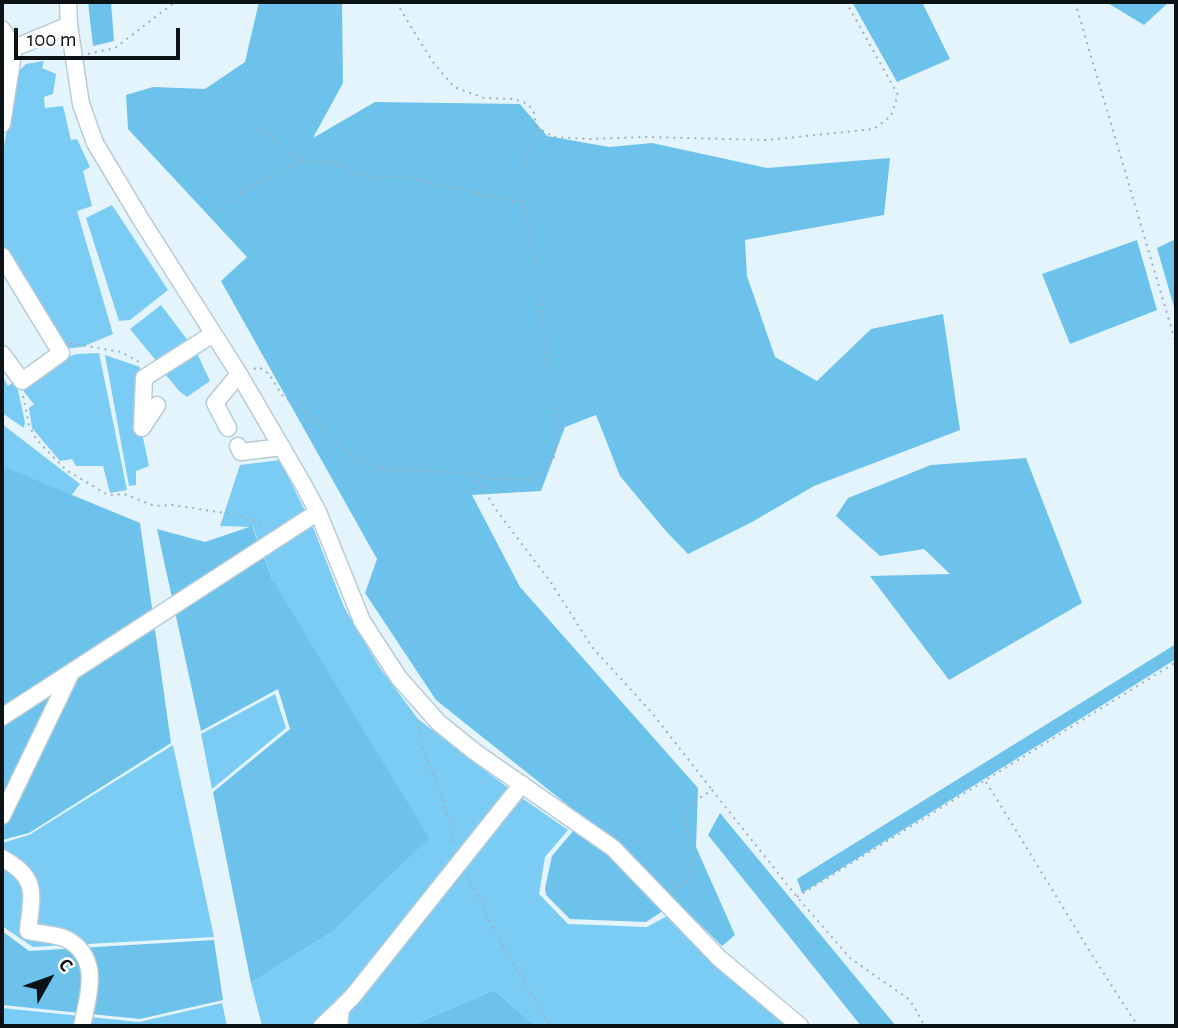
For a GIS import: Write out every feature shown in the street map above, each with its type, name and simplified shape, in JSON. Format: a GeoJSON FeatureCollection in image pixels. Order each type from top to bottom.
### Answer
{"type":"FeatureCollection","features":[{"type":"Feature","properties":{"kind":"street"},"geometry":{"type":"LineString","coordinates":[[68,2],[81,104],[95,143],[282,447],[318,512],[362,621],[399,678],[439,723],[475,752],[613,848],[719,958],[800,1026]]}},
{"type":"Feature","properties":{"kind":"street"},"geometry":{"type":"LineString","coordinates":[[8,51],[69,25]]}},
{"type":"Feature","properties":{"kind":"street"},"geometry":{"type":"LineString","coordinates":[[2,29],[8,51],[2,124]]}},
{"type":"Feature","properties":{"kind":"street"},"geometry":{"type":"LineString","coordinates":[[2,257],[61,353],[22,381],[2,354]]}},
{"type":"Feature","properties":{"kind":"street"},"geometry":{"type":"LineString","coordinates":[[157,405],[142,428],[144,378],[214,334]]}},
{"type":"Feature","properties":{"kind":"street"},"geometry":{"type":"LineString","coordinates":[[228,428],[215,403],[239,374]]}},
{"type":"Feature","properties":{"kind":"street"},"geometry":{"type":"LineString","coordinates":[[238,446],[241,452],[282,447]]}},
{"type":"Feature","properties":{"kind":"street"},"geometry":{"type":"LineString","coordinates":[[2,717],[318,512]]}},
{"type":"Feature","properties":{"kind":"street"},"geometry":{"type":"LineString","coordinates":[[2,813],[71,673]]}},
{"type":"Feature","properties":{"kind":"street"},"geometry":{"type":"LineString","coordinates":[[322,1026],[353,996],[522,784]]}},
{"type":"Feature","properties":{"kind":"street"},"geometry":{"type":"LineString","coordinates":[[2,858],[16,865],[28,876],[32,894],[28,931],[70,940],[87,958],[92,976],[82,1026]]}},
{"type":"Feature","properties":{"kind":"street"},"geometry":{"type":"LineString","coordinates":[[339,1026],[341,1008]]}},
{"type":"Feature","properties":{"kind":"path"},"geometry":{"type":"LineString","coordinates":[[73,57],[116,48],[176,2]]}},
{"type":"Feature","properties":{"kind":"path"},"geometry":{"type":"LineString","coordinates":[[239,374],[259,367],[269,374],[282,395],[352,457],[386,470],[474,474],[486,478],[530,480],[544,471],[554,458],[557,429],[533,255],[520,187],[536,127],[534,113],[528,104],[514,99],[484,98],[454,87],[432,61],[396,2]]}},
{"type":"Feature","properties":{"kind":"path"},"geometry":{"type":"LineString","coordinates":[[536,127],[554,137],[590,139],[648,137],[767,140],[874,129],[891,116],[898,95],[846,2]]}},
{"type":"Feature","properties":{"kind":"path"},"geometry":{"type":"LineString","coordinates":[[1075,2],[1176,344]]}},
{"type":"Feature","properties":{"kind":"path"},"geometry":{"type":"LineString","coordinates":[[255,124],[288,152],[305,159],[333,163],[369,178],[402,176],[522,203]]}},
{"type":"Feature","properties":{"kind":"path"},"geometry":{"type":"LineString","coordinates":[[211,214],[246,189],[305,159]]}},
{"type":"Feature","properties":{"kind":"path"},"geometry":{"type":"LineString","coordinates":[[61,353],[66,343],[121,352],[154,372]]}},
{"type":"Feature","properties":{"kind":"path"},"geometry":{"type":"LineString","coordinates":[[22,381],[24,410],[37,440],[66,470],[86,483],[108,495],[124,494],[155,506],[172,505],[254,520],[272,541]]}},
{"type":"Feature","properties":{"kind":"path"},"geometry":{"type":"LineString","coordinates":[[474,474],[592,646],[653,713],[797,897],[850,958],[911,1000],[925,1026]]}},
{"type":"Feature","properties":{"kind":"path"},"geometry":{"type":"LineString","coordinates":[[797,897],[1176,662]]}},
{"type":"Feature","properties":{"kind":"path"},"geometry":{"type":"LineString","coordinates":[[985,781],[1138,1026]]}},
{"type":"Feature","properties":{"kind":"path"},"geometry":{"type":"LineString","coordinates":[[661,898],[689,879],[695,861],[683,815],[692,803],[712,790]]}},
{"type":"Feature","properties":{"kind":"shaded area"},"geometry":{"type":"Polygon","coordinates":[[[88,2],[111,2],[114,41],[93,46],[88,2]]]}},
{"type":"Feature","properties":{"kind":"shaded area"},"geometry":{"type":"Polygon","coordinates":[[[259,2],[342,2],[343,83],[313,138],[375,102],[520,104],[547,136],[609,147],[652,143],[767,168],[890,158],[884,215],[745,240],[747,276],[775,357],[817,381],[871,329],[943,314],[960,430],[814,486],[752,522],[688,554],[620,476],[596,415],[565,427],[541,491],[472,495],[520,587],[698,788],[696,847],[735,935],[722,946],[677,902],[646,922],[570,919],[546,895],[552,856],[584,818],[436,700],[365,593],[377,559],[221,281],[247,257],[128,129],[126,95],[153,87],[205,89],[245,62],[259,2]]]}},
{"type":"Feature","properties":{"kind":"shaded area"},"geometry":{"type":"Polygon","coordinates":[[[852,2],[922,2],[950,59],[897,82],[852,2]]]}},
{"type":"Feature","properties":{"kind":"shaded area"},"geometry":{"type":"Polygon","coordinates":[[[1106,2],[1169,2],[1144,25],[1106,2]]]}},
{"type":"Feature","properties":{"kind":"shaded area"},"geometry":{"type":"Polygon","coordinates":[[[44,61],[42,68],[56,74],[53,94],[44,97],[45,108],[63,106],[71,140],[77,139],[90,167],[83,171],[92,206],[77,211],[113,334],[82,347],[64,349],[2,247],[2,158],[16,74],[26,64],[44,61]]]}},
{"type":"Feature","properties":{"kind":"shaded area"},"geometry":{"type":"Polygon","coordinates":[[[112,205],[168,290],[130,320],[119,321],[86,218],[112,205]]]}},
{"type":"Feature","properties":{"kind":"shaded area"},"geometry":{"type":"Polygon","coordinates":[[[1176,239],[1176,314],[1157,248],[1176,239]]]}},
{"type":"Feature","properties":{"kind":"shaded area"},"geometry":{"type":"Polygon","coordinates":[[[1137,240],[1157,310],[1070,344],[1042,274],[1137,240]]]}},
{"type":"Feature","properties":{"kind":"shaded area"},"geometry":{"type":"Polygon","coordinates":[[[161,305],[189,342],[157,362],[130,329],[161,305]]]}},
{"type":"Feature","properties":{"kind":"shaded area"},"geometry":{"type":"Polygon","coordinates":[[[195,349],[210,381],[187,397],[162,370],[195,349]]]}},
{"type":"Feature","properties":{"kind":"shaded area"},"geometry":{"type":"Polygon","coordinates":[[[99,353],[127,490],[110,493],[103,466],[76,466],[72,459],[60,461],[32,428],[29,408],[34,404],[24,392],[24,383],[60,359],[77,354],[99,353]]]}},
{"type":"Feature","properties":{"kind":"shaded area"},"geometry":{"type":"Polygon","coordinates":[[[105,355],[140,367],[139,419],[149,466],[136,471],[136,485],[129,486],[105,355]]]}},
{"type":"Feature","properties":{"kind":"shaded area"},"geometry":{"type":"Polygon","coordinates":[[[2,375],[8,386],[14,382],[17,386],[24,428],[2,413],[2,375]]]}},
{"type":"Feature","properties":{"kind":"shaded area"},"geometry":{"type":"Polygon","coordinates":[[[2,424],[80,484],[65,504],[2,478],[2,424]]]}},
{"type":"Feature","properties":{"kind":"shaded area"},"geometry":{"type":"Polygon","coordinates":[[[1026,458],[1082,603],[949,680],[870,576],[950,574],[924,549],[880,556],[836,516],[848,498],[931,465],[1026,458]]]}},
{"type":"Feature","properties":{"kind":"shaded area"},"geometry":{"type":"Polygon","coordinates":[[[280,460],[313,527],[344,607],[380,668],[418,719],[568,830],[545,857],[539,894],[568,924],[647,927],[667,916],[716,965],[790,1026],[536,1026],[494,990],[410,1026],[262,1026],[251,983],[330,933],[273,581],[253,527],[220,526],[240,465],[280,460]]]}},
{"type":"Feature","properties":{"kind":"shaded area"},"geometry":{"type":"Polygon","coordinates":[[[2,466],[140,523],[171,743],[29,833],[2,840],[2,466]]]}},
{"type":"Feature","properties":{"kind":"shaded area"},"geometry":{"type":"Polygon","coordinates":[[[252,526],[273,581],[429,838],[330,933],[251,983],[213,792],[290,729],[278,689],[201,731],[157,529],[205,542],[252,526]]]}},
{"type":"Feature","properties":{"kind":"shaded area"},"geometry":{"type":"Polygon","coordinates":[[[1176,644],[1176,659],[802,893],[797,879],[1176,644]]]}},
{"type":"Feature","properties":{"kind":"shaded area"},"geometry":{"type":"Polygon","coordinates":[[[275,694],[286,728],[212,789],[201,734],[275,694]]]}},
{"type":"Feature","properties":{"kind":"shaded area"},"geometry":{"type":"Polygon","coordinates":[[[173,745],[214,937],[33,947],[2,926],[2,843],[29,835],[173,745]]]}},
{"type":"Feature","properties":{"kind":"shaded area"},"geometry":{"type":"Polygon","coordinates":[[[720,813],[896,1026],[861,1026],[708,835],[720,813]]]}},
{"type":"Feature","properties":{"kind":"shaded area"},"geometry":{"type":"Polygon","coordinates":[[[2,931],[29,951],[214,940],[223,1000],[140,1019],[2,1005],[2,931]]]}},
{"type":"Feature","properties":{"kind":"shaded area"},"geometry":{"type":"Polygon","coordinates":[[[494,990],[536,1026],[410,1026],[494,990]]]}},
{"type":"Feature","properties":{"kind":"shaded area"},"geometry":{"type":"Polygon","coordinates":[[[222,1003],[227,1026],[2,1026],[2,1008],[139,1022],[222,1003]]]}}]}
